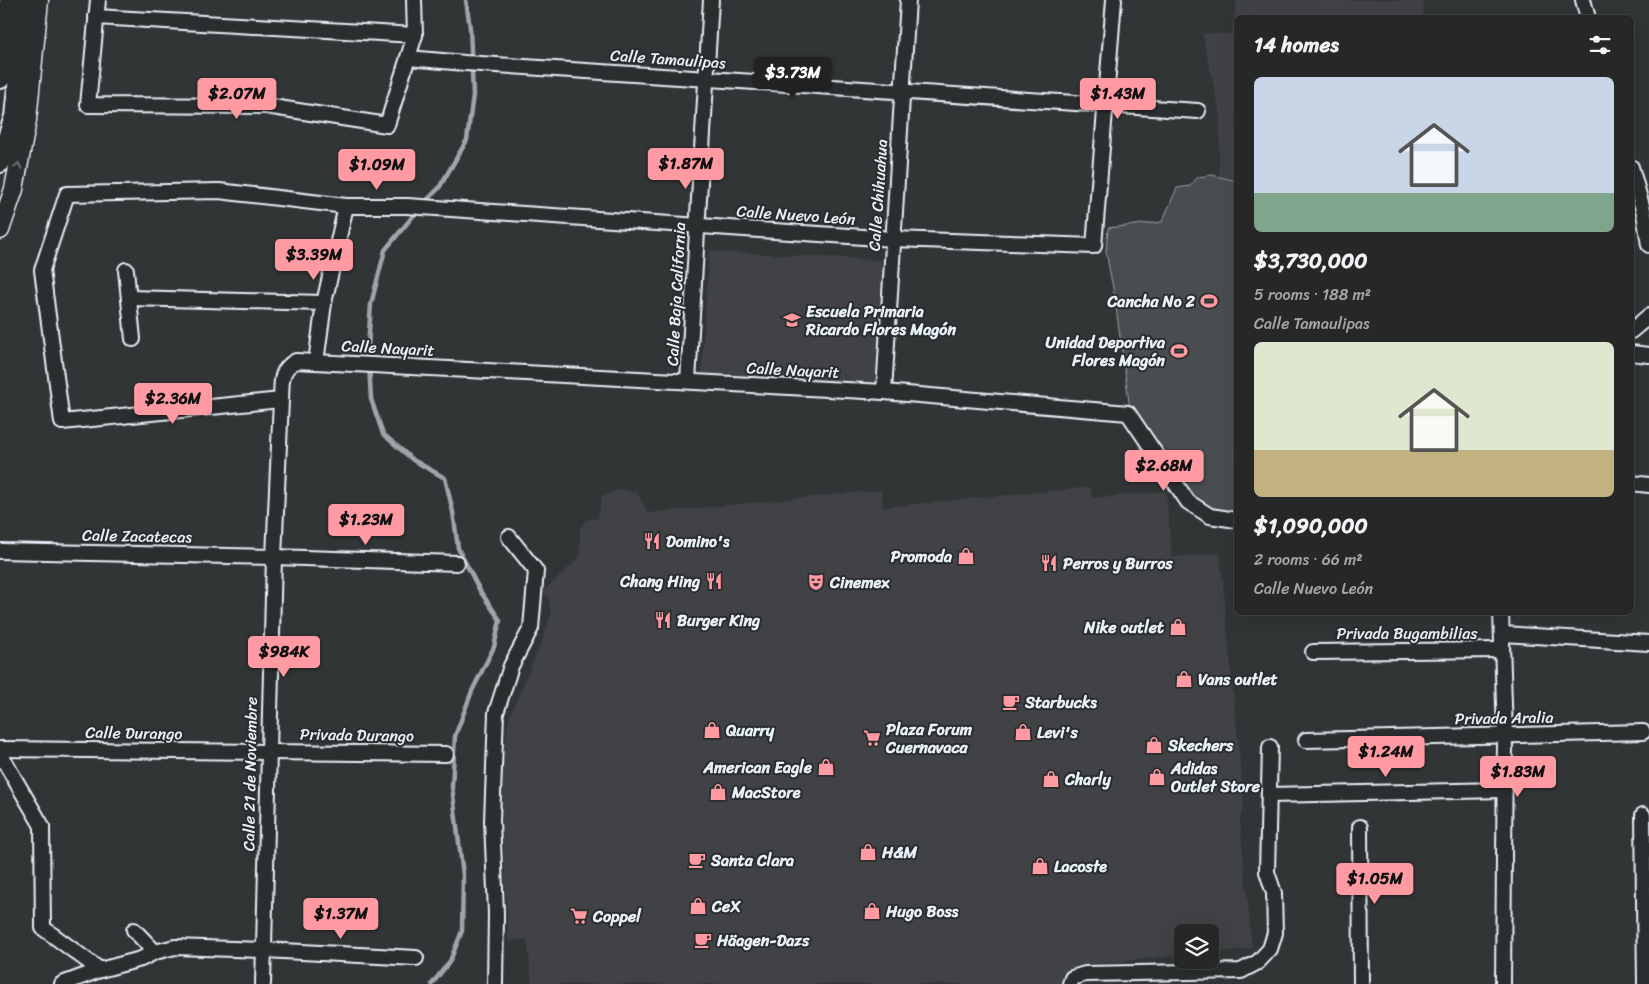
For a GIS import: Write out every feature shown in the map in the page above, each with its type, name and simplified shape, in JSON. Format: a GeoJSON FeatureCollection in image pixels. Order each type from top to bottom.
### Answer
{"type":"FeatureCollection","features":[{"type":"Feature","properties":{"kind":"highway"},"geometry":{"type":"LineString","coordinates":[[0,78],[10,0]]}},
{"type":"Feature","properties":{"kind":"highway"},"geometry":{"type":"LineString","coordinates":[[0,162],[15,117],[27,0]]}},
{"type":"Feature","properties":{"kind":"main road"},"geometry":{"type":"LineString","coordinates":[[0,230],[14,189],[26,120],[39,0]]}},
{"type":"Feature","properties":{"kind":"street"},"geometry":{"type":"LineString","coordinates":[[98,0],[88,105],[266,106],[388,124],[415,35],[414,0]]}},
{"type":"Feature","properties":{"kind":"street","name":"Calle Baja California"},"geometry":{"type":"LineString","coordinates":[[688,381],[711,0]]}},
{"type":"Feature","properties":{"kind":"street","name":"Calle Chihuahua"},"geometry":{"type":"LineString","coordinates":[[884,392],[908,0]]}},
{"type":"Feature","properties":{"kind":"street"},"geometry":{"type":"LineString","coordinates":[[1106,105],[1114,0]]}},
{"type":"Feature","properties":{"kind":"street"},"geometry":{"type":"LineString","coordinates":[[1583,0],[1587,15]]}},
{"type":"Feature","properties":{"kind":"street"},"geometry":{"type":"LineString","coordinates":[[96,17],[415,35]]}},
{"type":"Feature","properties":{"kind":"street","name":"Calle Tamaulipas"},"geometry":{"type":"LineString","coordinates":[[408,58],[465,64],[1198,111]]}},
{"type":"Feature","properties":{"kind":"street","name":"Calle Nuevo León"},"geometry":{"type":"LineString","coordinates":[[281,400],[62,422],[42,270],[67,194],[219,191],[346,206],[407,206],[893,239],[1094,246],[1106,105]]}},
{"type":"Feature","properties":{"kind":"street"},"geometry":{"type":"LineString","coordinates":[[1634,177],[1644,212],[1649,245]]}},
{"type":"Feature","properties":{"kind":"street"},"geometry":{"type":"LineString","coordinates":[[316,362],[324,303],[346,206]]}},
{"type":"Feature","properties":{"kind":"street"},"geometry":{"type":"LineString","coordinates":[[126,270],[133,339]]}},
{"type":"Feature","properties":{"kind":"street"},"geometry":{"type":"LineString","coordinates":[[129,298],[324,303]]}},
{"type":"Feature","properties":{"kind":"street"},"geometry":{"type":"LineString","coordinates":[[1634,328],[1649,316]]}},
{"type":"Feature","properties":{"kind":"street"},"geometry":{"type":"LineString","coordinates":[[1634,354],[1649,355]]}},
{"type":"Feature","properties":{"kind":"street","name":"Calle 21 de Noviembre"},"geometry":{"type":"LineString","coordinates":[[263,984],[274,557],[281,400],[283,375],[287,366],[296,361]]}},
{"type":"Feature","properties":{"kind":"street","name":"Calle Nayarit"},"geometry":{"type":"LineString","coordinates":[[296,361],[884,392],[1128,414],[1188,502],[1210,516],[1234,520]]}},
{"type":"Feature","properties":{"kind":"street"},"geometry":{"type":"LineString","coordinates":[[1634,483],[1649,485]]}},
{"type":"Feature","properties":{"kind":"street"},"geometry":{"type":"LineString","coordinates":[[495,984],[496,913],[492,821],[496,713],[511,666],[531,628],[536,571],[509,537]]}},
{"type":"Feature","properties":{"kind":"street","name":"Calle Zacatecas"},"geometry":{"type":"LineString","coordinates":[[0,551],[457,563]]}},
{"type":"Feature","properties":{"kind":"street"},"geometry":{"type":"LineString","coordinates":[[1501,615],[1505,735],[1503,790],[1503,984]]}},
{"type":"Feature","properties":{"kind":"street"},"geometry":{"type":"LineString","coordinates":[[1502,634],[1649,643]]}},
{"type":"Feature","properties":{"kind":"street","name":"Privada Bugambilias"},"geometry":{"type":"LineString","coordinates":[[1313,652],[1502,650]]}},
{"type":"Feature","properties":{"kind":"street","name":"Privada Aralia"},"geometry":{"type":"LineString","coordinates":[[1306,740],[1643,732]]}},
{"type":"Feature","properties":{"kind":"street"},"geometry":{"type":"LineString","coordinates":[[1070,984],[1072,978],[1085,974],[1241,970],[1258,962],[1270,949],[1275,933],[1274,893],[1267,872],[1270,747]]}},
{"type":"Feature","properties":{"kind":"street","name":"Calle Durango"},"geometry":{"type":"LineString","coordinates":[[0,749],[268,752]]}},
{"type":"Feature","properties":{"kind":"street","name":"Privada Durango"},"geometry":{"type":"LineString","coordinates":[[268,752],[446,754]]}},
{"type":"Feature","properties":{"kind":"street"},"geometry":{"type":"LineString","coordinates":[[0,754],[42,826],[43,928],[100,970]]}},
{"type":"Feature","properties":{"kind":"street"},"geometry":{"type":"LineString","coordinates":[[1269,794],[1503,790]]}},
{"type":"Feature","properties":{"kind":"street"},"geometry":{"type":"LineString","coordinates":[[1643,815],[1645,984]]}},
{"type":"Feature","properties":{"kind":"street"},"geometry":{"type":"LineString","coordinates":[[1360,827],[1361,984]]}},
{"type":"Feature","properties":{"kind":"street"},"geometry":{"type":"LineString","coordinates":[[134,930],[155,952]]}},
{"type":"Feature","properties":{"kind":"street"},"geometry":{"type":"LineString","coordinates":[[62,984],[175,947],[416,958]]}},
{"type":"Feature","properties":{"kind":"shaded area"},"geometry":{"type":"Polygon","coordinates":[[[1237,0],[1393,0],[1424,2],[1423,15],[1235,15],[1237,0]]]}},
{"type":"Feature","properties":{"kind":"shaded area"},"geometry":{"type":"Polygon","coordinates":[[[1234,20],[1234,181],[1219,177],[1220,113],[1202,33],[1232,34],[1234,20]]]}},
{"type":"Feature","properties":{"kind":"shaded area","name":"Unidad Deportiva Flores Magón"},"geometry":{"type":"Polygon","coordinates":[[[1212,175],[1234,180],[1234,516],[1210,512],[1193,502],[1130,409],[1114,293],[1106,252],[1108,228],[1162,222],[1177,188],[1190,186],[1198,177],[1212,175]]]}},
{"type":"Feature","properties":{"kind":"shaded area","name":"Escuela Primaria Ricardo Flores Magón"},"geometry":{"type":"Polygon","coordinates":[[[709,251],[882,260],[875,390],[701,380],[709,251]]]}},
{"type":"Feature","properties":{"kind":"shaded area","name":"Plaza Forum Cuernavaca"},"geometry":{"type":"Polygon","coordinates":[[[1091,487],[1092,498],[1166,491],[1172,557],[1220,553],[1244,803],[1240,820],[1252,948],[1219,952],[1219,924],[1174,924],[1174,956],[1080,966],[1081,984],[532,984],[527,939],[508,941],[502,822],[503,757],[509,718],[541,643],[551,614],[549,598],[542,592],[580,557],[580,530],[585,520],[598,518],[602,496],[619,489],[637,493],[648,513],[881,490],[883,507],[1091,487]]]}},
{"type":"Feature","properties":{"kind":"waterway"},"geometry":{"type":"LineString","coordinates":[[423,204],[439,188],[467,140],[473,95],[470,28],[466,0]]}},
{"type":"Feature","properties":{"kind":"waterway"},"geometry":{"type":"LineString","coordinates":[[418,210],[385,250],[371,304],[368,347],[371,399],[383,434],[413,460],[445,478],[453,512],[458,548],[480,591],[500,620],[494,647],[472,691],[455,736],[452,787],[463,875],[462,931],[450,961],[432,984]]}},
{"type":"Feature","properties":{"kind":"place","name":"Cancha No 2"},"geometry":{"type":"Point","coordinates":[1209,301]}},
{"type":"Feature","properties":{"kind":"place","name":"Escuela Primaria Ricardo Flores Magón"},"geometry":{"type":"Point","coordinates":[792,320]}},
{"type":"Feature","properties":{"kind":"place","name":"Unidad Deportiva Flores Magón"},"geometry":{"type":"Point","coordinates":[1179,351]}},
{"type":"Feature","properties":{"kind":"place","name":"Domino's"},"geometry":{"type":"Point","coordinates":[652,541]}},
{"type":"Feature","properties":{"kind":"place","name":"Promoda"},"geometry":{"type":"Point","coordinates":[966,556]}},
{"type":"Feature","properties":{"kind":"place","name":"Perros y Burros"},"geometry":{"type":"Point","coordinates":[1049,563]}},
{"type":"Feature","properties":{"kind":"place","name":"Chang Hing"},"geometry":{"type":"Point","coordinates":[714,581]}},
{"type":"Feature","properties":{"kind":"place","name":"Cinemex"},"geometry":{"type":"Point","coordinates":[816,582]}},
{"type":"Feature","properties":{"kind":"place","name":"Burger King"},"geometry":{"type":"Point","coordinates":[663,620]}},
{"type":"Feature","properties":{"kind":"place","name":"Nike outlet"},"geometry":{"type":"Point","coordinates":[1178,627]}},
{"type":"Feature","properties":{"kind":"place","name":"Vans outlet"},"geometry":{"type":"Point","coordinates":[1184,679]}},
{"type":"Feature","properties":{"kind":"place","name":"Starbucks"},"geometry":{"type":"Point","coordinates":[1011,702]}},
{"type":"Feature","properties":{"kind":"place","name":"Quarry"},"geometry":{"type":"Point","coordinates":[712,730]}},
{"type":"Feature","properties":{"kind":"place","name":"Levi's"},"geometry":{"type":"Point","coordinates":[1023,732]}},
{"type":"Feature","properties":{"kind":"place","name":"Plaza Forum Cuernavaca"},"geometry":{"type":"Point","coordinates":[872,738]}},
{"type":"Feature","properties":{"kind":"place","name":"Skechers"},"geometry":{"type":"Point","coordinates":[1154,745]}},
{"type":"Feature","properties":{"kind":"place","name":"American Eagle"},"geometry":{"type":"Point","coordinates":[826,767]}},
{"type":"Feature","properties":{"kind":"place","name":"Adidas Outlet Store"},"geometry":{"type":"Point","coordinates":[1157,777]}},
{"type":"Feature","properties":{"kind":"place","name":"Charly"},"geometry":{"type":"Point","coordinates":[1051,779]}},
{"type":"Feature","properties":{"kind":"place","name":"MacStore"},"geometry":{"type":"Point","coordinates":[718,792]}},
{"type":"Feature","properties":{"kind":"place","name":"H&M"},"geometry":{"type":"Point","coordinates":[868,852]}},
{"type":"Feature","properties":{"kind":"place","name":"Santa Clara"},"geometry":{"type":"Point","coordinates":[697,860]}},
{"type":"Feature","properties":{"kind":"place","name":"Lacoste"},"geometry":{"type":"Point","coordinates":[1040,866]}},
{"type":"Feature","properties":{"kind":"place","name":"CeX"},"geometry":{"type":"Point","coordinates":[698,906]}},
{"type":"Feature","properties":{"kind":"place","name":"Hugo Boss"},"geometry":{"type":"Point","coordinates":[872,911]}},
{"type":"Feature","properties":{"kind":"place","name":"Coppel"},"geometry":{"type":"Point","coordinates":[579,916]}},
{"type":"Feature","properties":{"kind":"place","name":"Häagen-Dazs"},"geometry":{"type":"Point","coordinates":[703,940]}}]}
